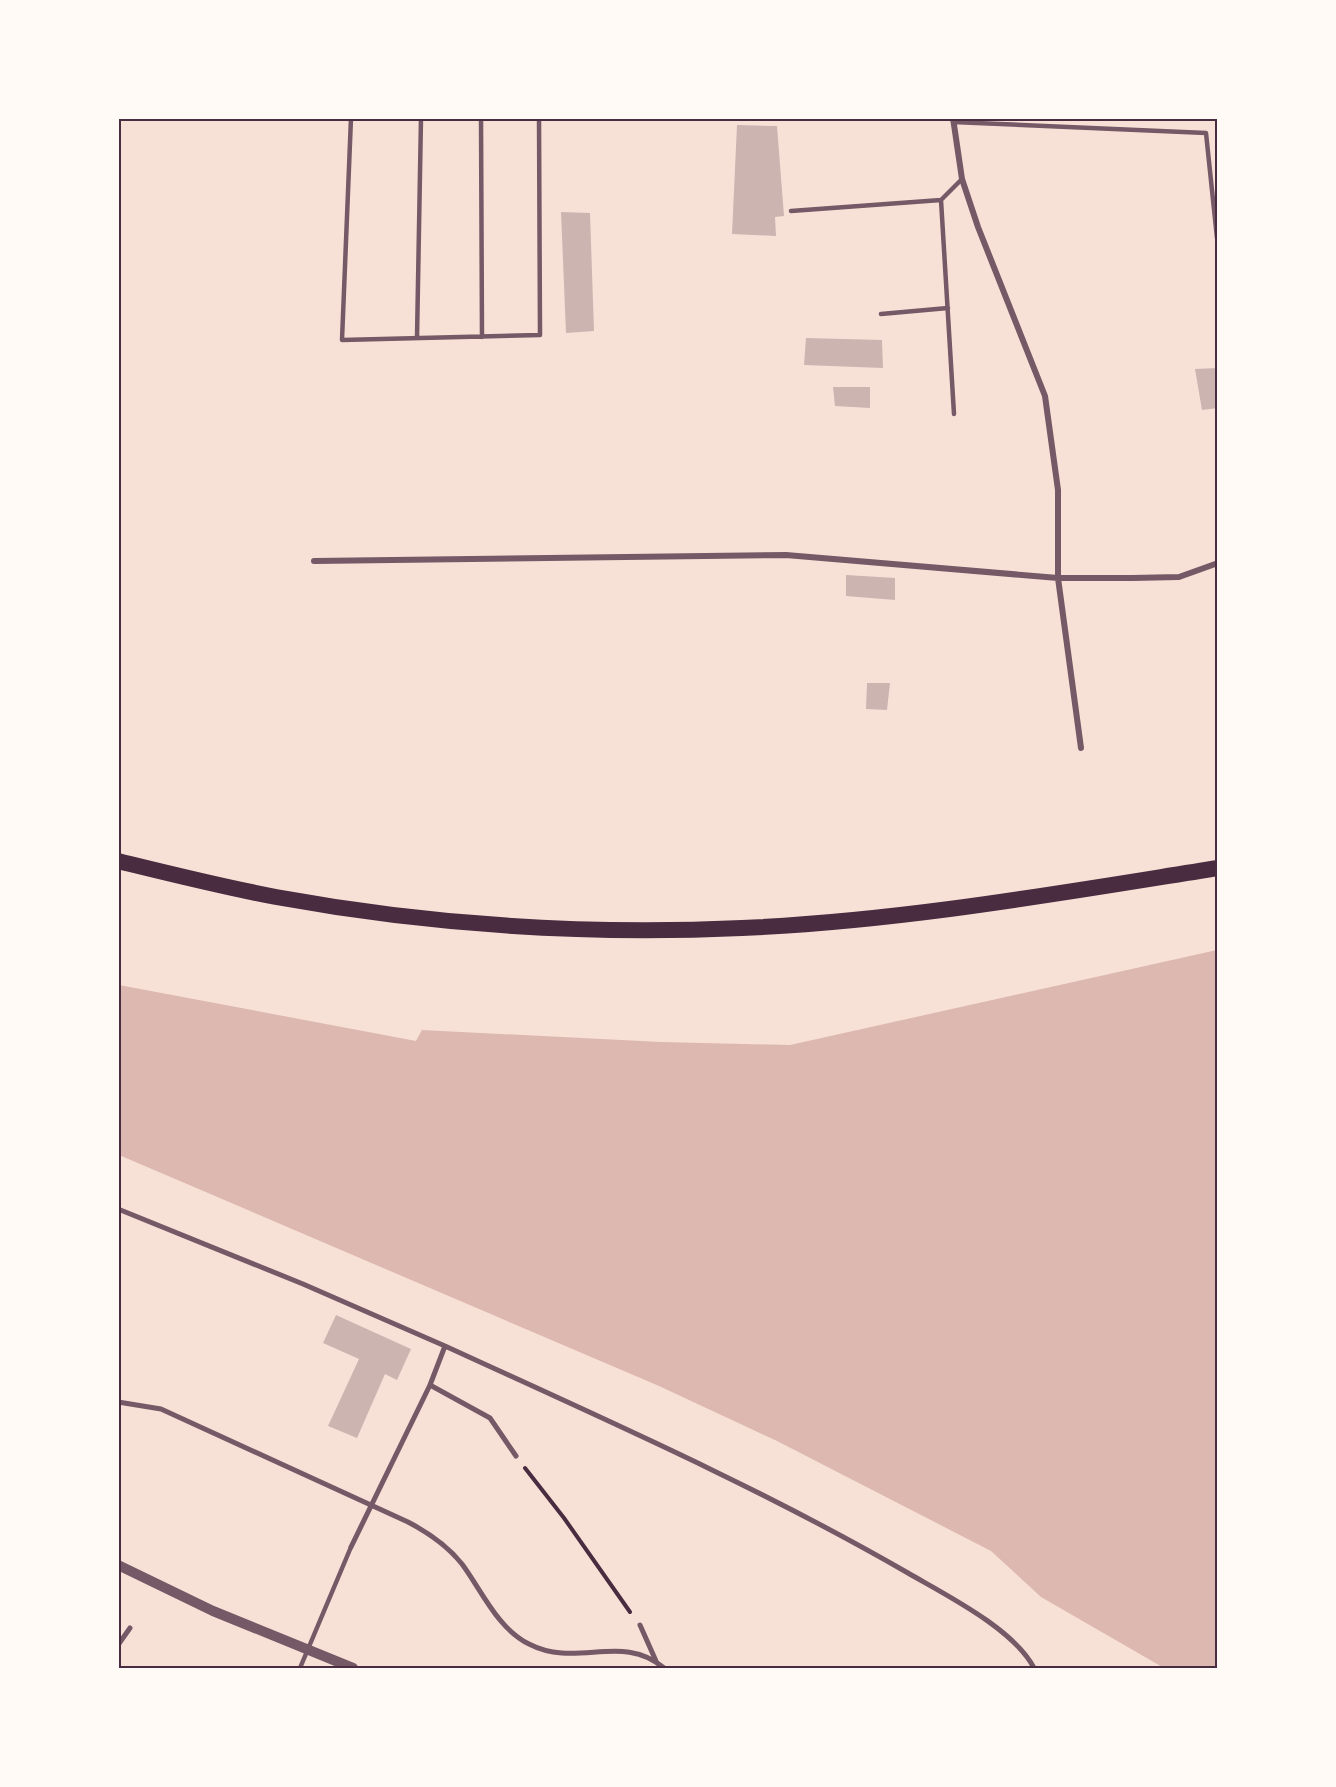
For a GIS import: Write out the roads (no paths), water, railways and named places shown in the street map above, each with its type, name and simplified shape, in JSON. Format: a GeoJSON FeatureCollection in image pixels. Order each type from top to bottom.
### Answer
{"type":"FeatureCollection","features":[{"type":"Feature","properties":{"kind":"highway"},"geometry":{"type":"LineString","coordinates":[[118,861],[276,897],[417,917],[487,924],[659,930],[743,928],[899,914],[1035,897],[1218,868]]}},
{"type":"Feature","properties":{"kind":"street"},"geometry":{"type":"LineString","coordinates":[[953,120],[962,179],[978,227],[1045,396],[1058,490],[1058,578],[1081,748]]}},
{"type":"Feature","properties":{"kind":"street"},"geometry":{"type":"LineString","coordinates":[[314,561],[786,555],[1058,578],[1179,577],[1218,563]]}},
{"type":"Feature","properties":{"kind":"street"},"geometry":{"type":"LineString","coordinates":[[118,1209],[303,1284],[446,1347],[708,1467],[836,1531],[958,1602],[1004,1634],[1034,1668]]}},
{"type":"Feature","properties":{"kind":"street"},"geometry":{"type":"LineString","coordinates":[[351,1547],[430,1385],[446,1347]]}},
{"type":"Feature","properties":{"kind":"street"},"geometry":{"type":"LineString","coordinates":[[430,1385],[489,1418],[516,1456]]}},
{"type":"Feature","properties":{"kind":"street"},"geometry":{"type":"LineString","coordinates":[[118,1402],[161,1409],[429,1533],[447,1547],[461,1563],[505,1626],[527,1644],[551,1653],[575,1655],[630,1651],[656,1661],[664,1668]]}},
{"type":"Feature","properties":{"kind":"street"},"geometry":{"type":"LineString","coordinates":[[118,1565],[213,1611],[353,1668]]}},
{"type":"Feature","properties":{"kind":"street"},"geometry":{"type":"LineString","coordinates":[[640,1625],[656,1661]]}},
{"type":"Feature","properties":{"kind":"street"},"geometry":{"type":"LineString","coordinates":[[118,1645],[130,1628]]}},
{"type":"Feature","properties":{"kind":"lane"},"geometry":{"type":"LineString","coordinates":[[351,118],[342,340],[540,335],[539,118]]}},
{"type":"Feature","properties":{"kind":"lane"},"geometry":{"type":"LineString","coordinates":[[417,338],[421,118]]}},
{"type":"Feature","properties":{"kind":"lane"},"geometry":{"type":"LineString","coordinates":[[481,118],[482,337]]}},
{"type":"Feature","properties":{"kind":"lane"},"geometry":{"type":"LineString","coordinates":[[953,120],[1206,133],[1217,238]]}},
{"type":"Feature","properties":{"kind":"lane"},"geometry":{"type":"LineString","coordinates":[[791,211],[941,200],[962,179]]}},
{"type":"Feature","properties":{"kind":"lane"},"geometry":{"type":"LineString","coordinates":[[941,200],[954,414]]}},
{"type":"Feature","properties":{"kind":"lane"},"geometry":{"type":"LineString","coordinates":[[881,314],[948,308]]}},
{"type":"Feature","properties":{"kind":"lane"},"geometry":{"type":"LineString","coordinates":[[300,1668],[351,1547]]}}]}
